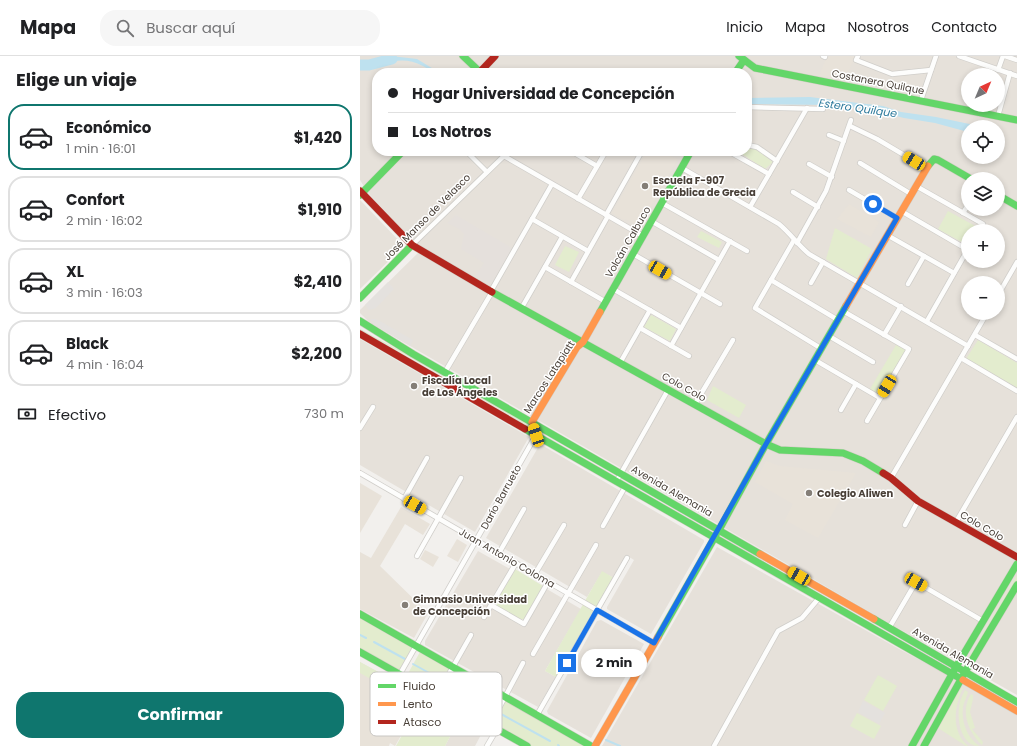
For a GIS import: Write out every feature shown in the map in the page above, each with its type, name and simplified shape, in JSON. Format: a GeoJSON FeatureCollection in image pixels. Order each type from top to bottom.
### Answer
{"type":"FeatureCollection","features":[{"type":"Feature","properties":{"kind":"main road"},"geometry":{"type":"LineString","coordinates":[[463,56],[475,68]]}},
{"type":"Feature","properties":{"kind":"main road"},"geometry":{"type":"LineString","coordinates":[[484,68],[495,56]]}},
{"type":"Feature","properties":{"kind":"main road"},"geometry":{"type":"LineString","coordinates":[[737,68],[742,58]]}},
{"type":"Feature","properties":{"kind":"main road","name":"Costanera Quilque"},"geometry":{"type":"LineString","coordinates":[[742,58],[755,68],[1017,120]]}},
{"type":"Feature","properties":{"kind":"main road"},"geometry":{"type":"LineString","coordinates":[[361,193],[398,156]]}},
{"type":"Feature","properties":{"kind":"main road","name":"Volcán Calbuco"},"geometry":{"type":"LineString","coordinates":[[583,342],[688,156]]}},
{"type":"Feature","properties":{"kind":"main road"},"geometry":{"type":"LineString","coordinates":[[595,746],[719,530],[766,444],[926,168],[934,159],[961,173]]}},
{"type":"Feature","properties":{"kind":"main road","name":"Colo Colo"},"geometry":{"type":"LineString","coordinates":[[361,193],[412,245],[521,309],[766,444],[780,450],[843,453],[863,461],[891,478],[918,501],[1017,557]]}},
{"type":"Feature","properties":{"kind":"main road"},"geometry":{"type":"LineString","coordinates":[[1005,199],[1017,206]]}},
{"type":"Feature","properties":{"kind":"main road","name":"José Manso de Velasco"},"geometry":{"type":"LineString","coordinates":[[360,298],[412,245]]}},
{"type":"Feature","properties":{"kind":"main road","name":"Avenida Alemania"},"geometry":{"type":"LineString","coordinates":[[360,320],[379,334],[1017,702]]}},
{"type":"Feature","properties":{"kind":"main road","name":"Avenida Alemania"},"geometry":{"type":"LineString","coordinates":[[360,334],[408,360],[616,482],[1017,711]]}},
{"type":"Feature","properties":{"kind":"main road","name":"Marcos Latapiatt"},"geometry":{"type":"LineString","coordinates":[[532,422],[577,348],[583,342]]}},
{"type":"Feature","properties":{"kind":"main road"},"geometry":{"type":"LineString","coordinates":[[912,746],[956,667],[1017,564]]}},
{"type":"Feature","properties":{"kind":"main road"},"geometry":{"type":"LineString","coordinates":[[924,746],[965,672],[1017,585]]}},
{"type":"Feature","properties":{"kind":"main road"},"geometry":{"type":"LineString","coordinates":[[360,614],[462,672]]}},
{"type":"Feature","properties":{"kind":"main road"},"geometry":{"type":"LineString","coordinates":[[360,652],[396,672]]}},
{"type":"Feature","properties":{"kind":"main road"},"geometry":{"type":"LineString","coordinates":[[504,696],[591,746]]}},
{"type":"Feature","properties":{"kind":"main road"},"geometry":{"type":"LineString","coordinates":[[928,716],[938,722]]}},
{"type":"Feature","properties":{"kind":"main road"},"geometry":{"type":"LineString","coordinates":[[502,732],[527,746]]}},
{"type":"Feature","properties":{"kind":"street"},"geometry":{"type":"LineString","coordinates":[[921,100],[936,56]]}},
{"type":"Feature","properties":{"kind":"street"},"geometry":{"type":"LineString","coordinates":[[959,56],[993,68]]}},
{"type":"Feature","properties":{"kind":"street"},"geometry":{"type":"LineString","coordinates":[[999,68],[1004,56],[1017,60]]}},
{"type":"Feature","properties":{"kind":"street"},"geometry":{"type":"LineString","coordinates":[[857,58],[892,74],[931,70]]}},
{"type":"Feature","properties":{"kind":"street"},"geometry":{"type":"LineString","coordinates":[[1005,72],[1017,76]]}},
{"type":"Feature","properties":{"kind":"street"},"geometry":{"type":"LineString","coordinates":[[998,116],[1010,73]]}},
{"type":"Feature","properties":{"kind":"street"},"geometry":{"type":"LineString","coordinates":[[752,107],[823,109]]}},
{"type":"Feature","properties":{"kind":"street"},"geometry":{"type":"LineString","coordinates":[[750,207],[807,108]]}},
{"type":"Feature","properties":{"kind":"street"},"geometry":{"type":"LineString","coordinates":[[822,349],[755,308],[826,191],[851,123],[926,168]]}},
{"type":"Feature","properties":{"kind":"street"},"geometry":{"type":"LineString","coordinates":[[828,135],[844,141]]}},
{"type":"Feature","properties":{"kind":"street"},"geometry":{"type":"LineString","coordinates":[[752,146],[757,147],[777,161]]}},
{"type":"Feature","properties":{"kind":"street"},"geometry":{"type":"LineString","coordinates":[[471,156],[487,172]]}},
{"type":"Feature","properties":{"kind":"street"},"geometry":{"type":"LineString","coordinates":[[504,156],[643,236]]}},
{"type":"Feature","properties":{"kind":"street","name":"José Manso de Velasco"},"geometry":{"type":"LineString","coordinates":[[412,245],[504,156]]}},
{"type":"Feature","properties":{"kind":"street"},"geometry":{"type":"LineString","coordinates":[[580,156],[597,166]]}},
{"type":"Feature","properties":{"kind":"street"},"geometry":{"type":"LineString","coordinates":[[578,199],[603,156]]}},
{"type":"Feature","properties":{"kind":"street"},"geometry":{"type":"LineString","coordinates":[[571,282],[639,156]]}},
{"type":"Feature","properties":{"kind":"street"},"geometry":{"type":"LineString","coordinates":[[739,156],[769,174]]}},
{"type":"Feature","properties":{"kind":"street"},"geometry":{"type":"LineString","coordinates":[[860,163],[911,194]]}},
{"type":"Feature","properties":{"kind":"street"},"geometry":{"type":"LineString","coordinates":[[809,164],[832,177]]}},
{"type":"Feature","properties":{"kind":"street"},"geometry":{"type":"LineString","coordinates":[[682,168],[771,219],[788,232],[795,242],[809,254],[860,282],[968,346]]}},
{"type":"Feature","properties":{"kind":"street"},"geometry":{"type":"LineString","coordinates":[[445,372],[552,184]]}},
{"type":"Feature","properties":{"kind":"street"},"geometry":{"type":"LineString","coordinates":[[916,186],[961,212]]}},
{"type":"Feature","properties":{"kind":"street"},"geometry":{"type":"LineString","coordinates":[[850,190],[897,218]]}},
{"type":"Feature","properties":{"kind":"street"},"geometry":{"type":"LineString","coordinates":[[794,192],[818,206]]}},
{"type":"Feature","properties":{"kind":"street"},"geometry":{"type":"LineString","coordinates":[[662,202],[747,251]]}},
{"type":"Feature","properties":{"kind":"street"},"geometry":{"type":"LineString","coordinates":[[901,212],[961,245]]}},
{"type":"Feature","properties":{"kind":"street"},"geometry":{"type":"LineString","coordinates":[[968,216],[983,224]]}},
{"type":"Feature","properties":{"kind":"street"},"geometry":{"type":"LineString","coordinates":[[532,219],[588,251]]}},
{"type":"Feature","properties":{"kind":"street"},"geometry":{"type":"LineString","coordinates":[[651,221],[719,260]]}},
{"type":"Feature","properties":{"kind":"street"},"geometry":{"type":"LineString","coordinates":[[888,235],[954,273]]}},
{"type":"Feature","properties":{"kind":"street"},"geometry":{"type":"LineString","coordinates":[[521,309],[562,236]]}},
{"type":"Feature","properties":{"kind":"street"},"geometry":{"type":"LineString","coordinates":[[671,346],[730,242]]}},
{"type":"Feature","properties":{"kind":"street"},"geometry":{"type":"LineString","coordinates":[[633,254],[720,304]]}},
{"type":"Feature","properties":{"kind":"street"},"geometry":{"type":"LineString","coordinates":[[908,284],[924,256]]}},
{"type":"Feature","properties":{"kind":"street"},"geometry":{"type":"LineString","coordinates":[[927,321],[961,261]]}},
{"type":"Feature","properties":{"kind":"street"},"geometry":{"type":"LineString","coordinates":[[811,283],[823,262]]}},
{"type":"Feature","properties":{"kind":"street"},"geometry":{"type":"LineString","coordinates":[[1005,283],[1017,262]]}},
{"type":"Feature","properties":{"kind":"street"},"geometry":{"type":"LineString","coordinates":[[545,267],[606,302]]}},
{"type":"Feature","properties":{"kind":"street"},"geometry":{"type":"LineString","coordinates":[[771,280],[838,320]]}},
{"type":"Feature","properties":{"kind":"street"},"geometry":{"type":"LineString","coordinates":[[613,289],[681,328]]}},
{"type":"Feature","properties":{"kind":"street"},"geometry":{"type":"LineString","coordinates":[[884,335],[901,306]]}},
{"type":"Feature","properties":{"kind":"street"},"geometry":{"type":"LineString","coordinates":[[620,363],[650,310]]}},
{"type":"Feature","properties":{"kind":"street"},"geometry":{"type":"LineString","coordinates":[[843,311],[909,349],[867,421]]}},
{"type":"Feature","properties":{"kind":"street"},"geometry":{"type":"LineString","coordinates":[[891,478],[983,320]]}},
{"type":"Feature","properties":{"kind":"street"},"geometry":{"type":"LineString","coordinates":[[640,328],[689,356]]}},
{"type":"Feature","properties":{"kind":"street"},"geometry":{"type":"LineString","coordinates":[[975,335],[1017,359]]}},
{"type":"Feature","properties":{"kind":"street"},"geometry":{"type":"LineString","coordinates":[[829,336],[873,362]]}},
{"type":"Feature","properties":{"kind":"street"},"geometry":{"type":"LineString","coordinates":[[695,404],[733,340]]}},
{"type":"Feature","properties":{"kind":"street"},"geometry":{"type":"LineString","coordinates":[[961,358],[1017,391]]}},
{"type":"Feature","properties":{"kind":"street"},"geometry":{"type":"LineString","coordinates":[[815,360],[880,398]]}},
{"type":"Feature","properties":{"kind":"street"},"geometry":{"type":"LineString","coordinates":[[841,410],[856,384]]}},
{"type":"Feature","properties":{"kind":"street"},"geometry":{"type":"LineString","coordinates":[[616,482],[668,390]]}},
{"type":"Feature","properties":{"kind":"street"},"geometry":{"type":"LineString","coordinates":[[360,428],[373,407]]}},
{"type":"Feature","properties":{"kind":"street"},"geometry":{"type":"LineString","coordinates":[[956,522],[1017,417]]}},
{"type":"Feature","properties":{"kind":"street"},"geometry":{"type":"LineString","coordinates":[[532,422],[536,435]]}},
{"type":"Feature","properties":{"kind":"street","name":"Darío Barrueto"},"geometry":{"type":"LineString","coordinates":[[401,672],[536,435]]}},
{"type":"Feature","properties":{"kind":"street"},"geometry":{"type":"LineString","coordinates":[[404,498],[427,458]]}},
{"type":"Feature","properties":{"kind":"street","name":"Juan Antonio Coloma"},"geometry":{"type":"LineString","coordinates":[[360,473],[654,643]]}},
{"type":"Feature","properties":{"kind":"street"},"geometry":{"type":"LineString","coordinates":[[417,556],[461,478]]}},
{"type":"Feature","properties":{"kind":"street"},"geometry":{"type":"LineString","coordinates":[[603,526],[625,487]]}},
{"type":"Feature","properties":{"kind":"street"},"geometry":{"type":"LineString","coordinates":[[904,525],[918,501]]}},
{"type":"Feature","properties":{"kind":"street"},"geometry":{"type":"LineString","coordinates":[[499,553],[524,509]]}},
{"type":"Feature","properties":{"kind":"street"},"geometry":{"type":"LineString","coordinates":[[535,574],[564,525]]}},
{"type":"Feature","properties":{"kind":"street"},"geometry":{"type":"LineString","coordinates":[[532,654],[596,545]]}},
{"type":"Feature","properties":{"kind":"street"},"geometry":{"type":"LineString","coordinates":[[537,715],[627,558]]}},
{"type":"Feature","properties":{"kind":"street"},"geometry":{"type":"LineString","coordinates":[[484,617],[516,563]]}},
{"type":"Feature","properties":{"kind":"street"},"geometry":{"type":"LineString","coordinates":[[491,605],[524,624],[548,582]]}},
{"type":"Feature","properties":{"kind":"street"},"geometry":{"type":"LineString","coordinates":[[889,628],[916,582],[984,620]]}},
{"type":"Feature","properties":{"kind":"street"},"geometry":{"type":"LineString","coordinates":[[714,746],[778,631],[802,618],[819,598]]}},
{"type":"Feature","properties":{"kind":"street"},"geometry":{"type":"LineString","coordinates":[[450,672],[471,634]]}},
{"type":"Feature","properties":{"kind":"street"},"geometry":{"type":"LineString","coordinates":[[502,700],[523,663]]}},
{"type":"Feature","properties":{"kind":"street"},"geometry":{"type":"LineString","coordinates":[[487,746],[493,736]]}},
{"type":"Feature","properties":{"kind":"shaded area"},"geometry":{"type":"Polygon","coordinates":[[[360,56],[1017,56],[1017,695],[896,627],[368,321],[360,313],[360,310],[421,250],[368,193],[360,180],[360,56]]]}},
{"type":"Feature","properties":{"kind":"shaded area"},"geometry":{"type":"Polygon","coordinates":[[[827,56],[855,56],[845,80],[819,76],[827,56]]]}},
{"type":"Feature","properties":{"kind":"shaded area","name":"Escuela F-907 República de Grecia"},"geometry":{"type":"Polygon","coordinates":[[[644,156],[670,156],[678,159],[640,226],[625,219],[624,220],[612,213],[644,156]]]}},
{"type":"Feature","properties":{"kind":"shaded area"},"geometry":{"type":"Polygon","coordinates":[[[360,200],[404,246],[360,289],[360,200]]]}},
{"type":"Feature","properties":{"kind":"shaded area"},"geometry":{"type":"Polygon","coordinates":[[[849,204],[879,222],[871,237],[837,219],[849,204]]]}},
{"type":"Feature","properties":{"kind":"shaded area"},"geometry":{"type":"Polygon","coordinates":[[[456,215],[512,248],[491,284],[476,276],[484,263],[461,249],[464,234],[459,229],[447,223],[456,215]]]}},
{"type":"Feature","properties":{"kind":"shaded area"},"geometry":{"type":"Polygon","coordinates":[[[388,282],[394,289],[376,308],[369,310],[365,305],[388,282]]]}},
{"type":"Feature","properties":{"kind":"shaded area"},"geometry":{"type":"Polygon","coordinates":[[[371,319],[380,321],[413,340],[410,346],[371,323],[371,319]]]}},
{"type":"Feature","properties":{"kind":"shaded area"},"geometry":{"type":"Polygon","coordinates":[[[360,339],[529,437],[475,532],[360,465],[360,339]]]}},
{"type":"Feature","properties":{"kind":"shaded area"},"geometry":{"type":"Polygon","coordinates":[[[540,444],[704,540],[651,634],[607,609],[634,560],[626,555],[614,578],[602,572],[587,597],[486,538],[540,444]]]}},
{"type":"Feature","properties":{"kind":"shaded area","name":"Colegio Aliwen"},"geometry":{"type":"Polygon","coordinates":[[[766,461],[780,466],[856,473],[818,538],[785,520],[793,504],[755,482],[766,461]]]}},
{"type":"Feature","properties":{"kind":"shaded area"},"geometry":{"type":"Polygon","coordinates":[[[360,483],[382,496],[360,533],[360,483]]]}},
{"type":"Feature","properties":{"kind":"shaded area"},"geometry":{"type":"Polygon","coordinates":[[[401,507],[430,524],[423,535],[405,524],[380,566],[428,613],[414,638],[360,609],[360,552],[371,558],[401,507]]]}},
{"type":"Feature","properties":{"kind":"shaded area"},"geometry":{"type":"Polygon","coordinates":[[[457,539],[467,545],[458,562],[447,556],[457,539]]]}},
{"type":"Feature","properties":{"kind":"shaded area"},"geometry":{"type":"Polygon","coordinates":[[[717,547],[963,683],[1017,715],[1017,746],[602,746],[717,547]]]}},
{"type":"Feature","properties":{"kind":"shaded area"},"geometry":{"type":"Polygon","coordinates":[[[425,550],[439,557],[433,567],[420,559],[425,550]]]}},
{"type":"Feature","properties":{"kind":"shaded area"},"geometry":{"type":"Polygon","coordinates":[[[478,551],[512,570],[491,605],[524,623],[545,588],[581,609],[545,671],[556,677],[538,707],[502,687],[502,672],[474,672],[425,645],[425,641],[478,551]]]}},
{"type":"Feature","properties":{"kind":"shaded area"},"geometry":{"type":"Polygon","coordinates":[[[601,620],[644,644],[591,738],[548,714],[547,711],[597,621],[601,620]]]}},
{"type":"Feature","properties":{"kind":"shaded area"},"geometry":{"type":"Polygon","coordinates":[[[360,662],[378,672],[370,672],[370,736],[401,736],[395,746],[390,743],[389,746],[360,746],[360,662]]]}},
{"type":"Feature","properties":{"kind":"shaded area"},"geometry":{"type":"Polygon","coordinates":[[[863,701],[885,713],[879,724],[858,712],[863,701]]]}},
{"type":"Feature","properties":{"kind":"shaded area"},"geometry":{"type":"Polygon","coordinates":[[[450,736],[480,736],[475,746],[445,746],[450,736]]]}},
{"type":"Feature","properties":{"kind":"green space"},"geometry":{"type":"Polygon","coordinates":[[[752,149],[757,149],[773,162],[765,169],[745,156],[752,156],[752,149]]]}},
{"type":"Feature","properties":{"kind":"green space"},"geometry":{"type":"Polygon","coordinates":[[[948,211],[972,224],[961,224],[961,242],[938,229],[948,211]]]}},
{"type":"Feature","properties":{"kind":"green space"},"geometry":{"type":"Polygon","coordinates":[[[835,228],[872,249],[857,278],[826,259],[835,228]]]}},
{"type":"Feature","properties":{"kind":"green space"},"geometry":{"type":"Polygon","coordinates":[[[701,231],[722,242],[719,248],[697,237],[701,231]]]}},
{"type":"Feature","properties":{"kind":"green space"},"geometry":{"type":"Polygon","coordinates":[[[565,246],[579,252],[569,272],[555,265],[565,246]]]}},
{"type":"Feature","properties":{"kind":"green space"},"geometry":{"type":"Polygon","coordinates":[[[651,315],[676,329],[670,341],[644,327],[651,315]]]}},
{"type":"Feature","properties":{"kind":"green space"},"geometry":{"type":"Polygon","coordinates":[[[360,329],[414,358],[529,425],[528,426],[360,329]]]}},
{"type":"Feature","properties":{"kind":"green space"},"geometry":{"type":"Polygon","coordinates":[[[978,340],[1017,363],[1017,388],[966,359],[978,340]]]}},
{"type":"Feature","properties":{"kind":"green space"},"geometry":{"type":"Polygon","coordinates":[[[896,345],[906,350],[880,394],[870,389],[896,345]]]}},
{"type":"Feature","properties":{"kind":"green space"},"geometry":{"type":"Polygon","coordinates":[[[713,386],[746,405],[739,418],[707,400],[713,386]]]}},
{"type":"Feature","properties":{"kind":"green space"},"geometry":{"type":"Polygon","coordinates":[[[515,569],[543,586],[524,619],[521,620],[495,603],[515,569]]]}},
{"type":"Feature","properties":{"kind":"green space"},"geometry":{"type":"Polygon","coordinates":[[[602,571],[614,578],[556,677],[545,671],[602,571]]]}},
{"type":"Feature","properties":{"kind":"green space"},"geometry":{"type":"Polygon","coordinates":[[[1017,575],[1017,581],[967,664],[965,664],[1017,575]]]}},
{"type":"Feature","properties":{"kind":"green space"},"geometry":{"type":"Polygon","coordinates":[[[360,616],[413,647],[399,672],[360,651],[360,616]]]}},
{"type":"Feature","properties":{"kind":"green space"},"geometry":{"type":"Polygon","coordinates":[[[420,652],[456,672],[409,672],[420,652]]]}},
{"type":"Feature","properties":{"kind":"green space"},"geometry":{"type":"Polygon","coordinates":[[[360,662],[378,672],[370,672],[370,679],[360,673],[360,662]]]}},
{"type":"Feature","properties":{"kind":"green space"},"geometry":{"type":"Polygon","coordinates":[[[878,675],[897,686],[883,711],[864,700],[878,675]]]}},
{"type":"Feature","properties":{"kind":"green space"},"geometry":{"type":"Polygon","coordinates":[[[961,688],[963,688],[956,711],[956,718],[959,733],[968,746],[938,728],[961,688]]]}},
{"type":"Feature","properties":{"kind":"green space"},"geometry":{"type":"Polygon","coordinates":[[[965,690],[968,692],[963,707],[964,724],[968,734],[979,746],[968,742],[960,726],[959,706],[965,690]]]}},
{"type":"Feature","properties":{"kind":"green space"},"geometry":{"type":"Polygon","coordinates":[[[971,694],[973,695],[973,699],[970,712],[975,728],[972,729],[983,742],[982,745],[969,728],[967,721],[966,707],[971,694]]]}},
{"type":"Feature","properties":{"kind":"green space"},"geometry":{"type":"Polygon","coordinates":[[[502,698],[587,746],[529,746],[502,731],[502,698]]]}},
{"type":"Feature","properties":{"kind":"green space"},"geometry":{"type":"Polygon","coordinates":[[[857,713],[881,726],[874,739],[850,726],[857,713]]]}},
{"type":"Feature","properties":{"kind":"green space"},"geometry":{"type":"Polygon","coordinates":[[[402,736],[450,736],[445,746],[396,746],[402,736]]]}},
{"type":"Feature","properties":{"kind":"water"},"geometry":{"type":"Polygon","coordinates":[[[391,56],[417,59],[432,68],[426,68],[417,63],[407,61],[396,61],[380,65],[376,62],[377,60],[391,56]]]}},
{"type":"Feature","properties":{"kind":"water"},"geometry":{"type":"Polygon","coordinates":[[[810,97],[883,106],[901,112],[961,122],[961,130],[873,110],[832,105],[752,104],[752,98],[810,97]]]}},
{"type":"Feature","properties":{"kind":"waterway","name":"Estero Quilque"},"geometry":{"type":"LineString","coordinates":[[360,65],[369,65],[392,59]]}},
{"type":"Feature","properties":{"kind":"waterway"},"geometry":{"type":"LineString","coordinates":[[360,635],[366,638]]}},
{"type":"Feature","properties":{"kind":"waterway"},"geometry":{"type":"LineString","coordinates":[[374,642],[405,659]]}},
{"type":"Feature","properties":{"kind":"waterway"},"geometry":{"type":"LineString","coordinates":[[413,664],[427,672]]}},
{"type":"Feature","properties":{"kind":"waterway"},"geometry":{"type":"LineString","coordinates":[[502,715],[550,741]]}},
{"type":"Feature","properties":{"kind":"waterway"},"geometry":{"type":"LineString","coordinates":[[606,740],[620,746]]}},
{"type":"Feature","properties":{"kind":"traffic: fast"},"geometry":{"type":"LineString","coordinates":[[463,56],[476,68]]}},
{"type":"Feature","properties":{"kind":"traffic: fast"},"geometry":{"type":"LineString","coordinates":[[739,56],[755,68],[1017,120]]}},
{"type":"Feature","properties":{"kind":"traffic: fast"},"geometry":{"type":"LineString","coordinates":[[738,68],[744,60]]}},
{"type":"Feature","properties":{"kind":"traffic: fast"},"geometry":{"type":"LineString","coordinates":[[360,195],[398,156]]}},
{"type":"Feature","properties":{"kind":"traffic: fast"},"geometry":{"type":"LineString","coordinates":[[600,312],[688,156]]}},
{"type":"Feature","properties":{"kind":"traffic: fast"},"geometry":{"type":"LineString","coordinates":[[928,166],[934,159],[961,173]]}},
{"type":"Feature","properties":{"kind":"traffic: fast"},"geometry":{"type":"LineString","coordinates":[[1005,199],[1017,206]]}},
{"type":"Feature","properties":{"kind":"traffic: fast"},"geometry":{"type":"LineString","coordinates":[[360,298],[412,245]]}},
{"type":"Feature","properties":{"kind":"traffic: fast"},"geometry":{"type":"LineString","coordinates":[[492,292],[766,444],[780,450],[843,453],[863,461],[883,473]]}},
{"type":"Feature","properties":{"kind":"traffic: fast"},"geometry":{"type":"LineString","coordinates":[[719,530],[766,444],[846,306]]}},
{"type":"Feature","properties":{"kind":"traffic: fast"},"geometry":{"type":"LineString","coordinates":[[360,321],[413,354],[760,554]]}},
{"type":"Feature","properties":{"kind":"traffic: fast"},"geometry":{"type":"LineString","coordinates":[[525,429],[963,680]]}},
{"type":"Feature","properties":{"kind":"traffic: fast"},"geometry":{"type":"LineString","coordinates":[[658,637],[716,535]]}},
{"type":"Feature","properties":{"kind":"traffic: fast"},"geometry":{"type":"LineString","coordinates":[[912,746],[956,667],[1017,564]]}},
{"type":"Feature","properties":{"kind":"traffic: fast"},"geometry":{"type":"LineString","coordinates":[[924,746],[965,672],[1017,585]]}},
{"type":"Feature","properties":{"kind":"traffic: fast"},"geometry":{"type":"LineString","coordinates":[[360,614],[462,672]]}},
{"type":"Feature","properties":{"kind":"traffic: fast"},"geometry":{"type":"LineString","coordinates":[[874,619],[1017,702]]}},
{"type":"Feature","properties":{"kind":"traffic: fast"},"geometry":{"type":"LineString","coordinates":[[360,652],[396,672]]}},
{"type":"Feature","properties":{"kind":"traffic: fast"},"geometry":{"type":"LineString","coordinates":[[502,695],[591,746]]}},
{"type":"Feature","properties":{"kind":"traffic: fast"},"geometry":{"type":"LineString","coordinates":[[502,732],[527,746]]}},
{"type":"Feature","properties":{"kind":"traffic: slow"},"geometry":{"type":"LineString","coordinates":[[846,306],[928,166]]}},
{"type":"Feature","properties":{"kind":"traffic: slow"},"geometry":{"type":"LineString","coordinates":[[532,422],[577,347],[583,342],[600,312]]}},
{"type":"Feature","properties":{"kind":"traffic: slow"},"geometry":{"type":"LineString","coordinates":[[760,554],[874,619]]}},
{"type":"Feature","properties":{"kind":"traffic: slow"},"geometry":{"type":"LineString","coordinates":[[595,746],[658,637]]}},
{"type":"Feature","properties":{"kind":"traffic: slow"},"geometry":{"type":"LineString","coordinates":[[963,680],[1017,711]]}},
{"type":"Feature","properties":{"kind":"traffic: jam"},"geometry":{"type":"LineString","coordinates":[[484,68],[495,56]]}},
{"type":"Feature","properties":{"kind":"traffic: jam"},"geometry":{"type":"LineString","coordinates":[[360,191],[412,245],[492,292]]}},
{"type":"Feature","properties":{"kind":"traffic: jam"},"geometry":{"type":"LineString","coordinates":[[360,334],[525,429]]}},
{"type":"Feature","properties":{"kind":"traffic: jam"},"geometry":{"type":"LineString","coordinates":[[883,473],[918,501],[1017,557]]}},
{"type":"Feature","properties":{"kind":"place","name":"Escuela F-907 República de Grecia"},"geometry":{"type":"Point","coordinates":[645,186]}},
{"type":"Feature","properties":{"kind":"place","name":"Fiscalía Local de Los Ángeles"},"geometry":{"type":"Point","coordinates":[414,386]}},
{"type":"Feature","properties":{"kind":"place","name":"Colegio Aliwen"},"geometry":{"type":"Point","coordinates":[809,493]}},
{"type":"Feature","properties":{"kind":"place","name":"Gimnasio Universidad de Concepción"},"geometry":{"type":"Point","coordinates":[405,605]}},
{"type":"Feature","properties":{"kind":"route"},"geometry":{"type":"LineString","coordinates":[[567,663],[597,610],[654,643],[714,538],[732,503],[897,218],[873,204]]}}]}
